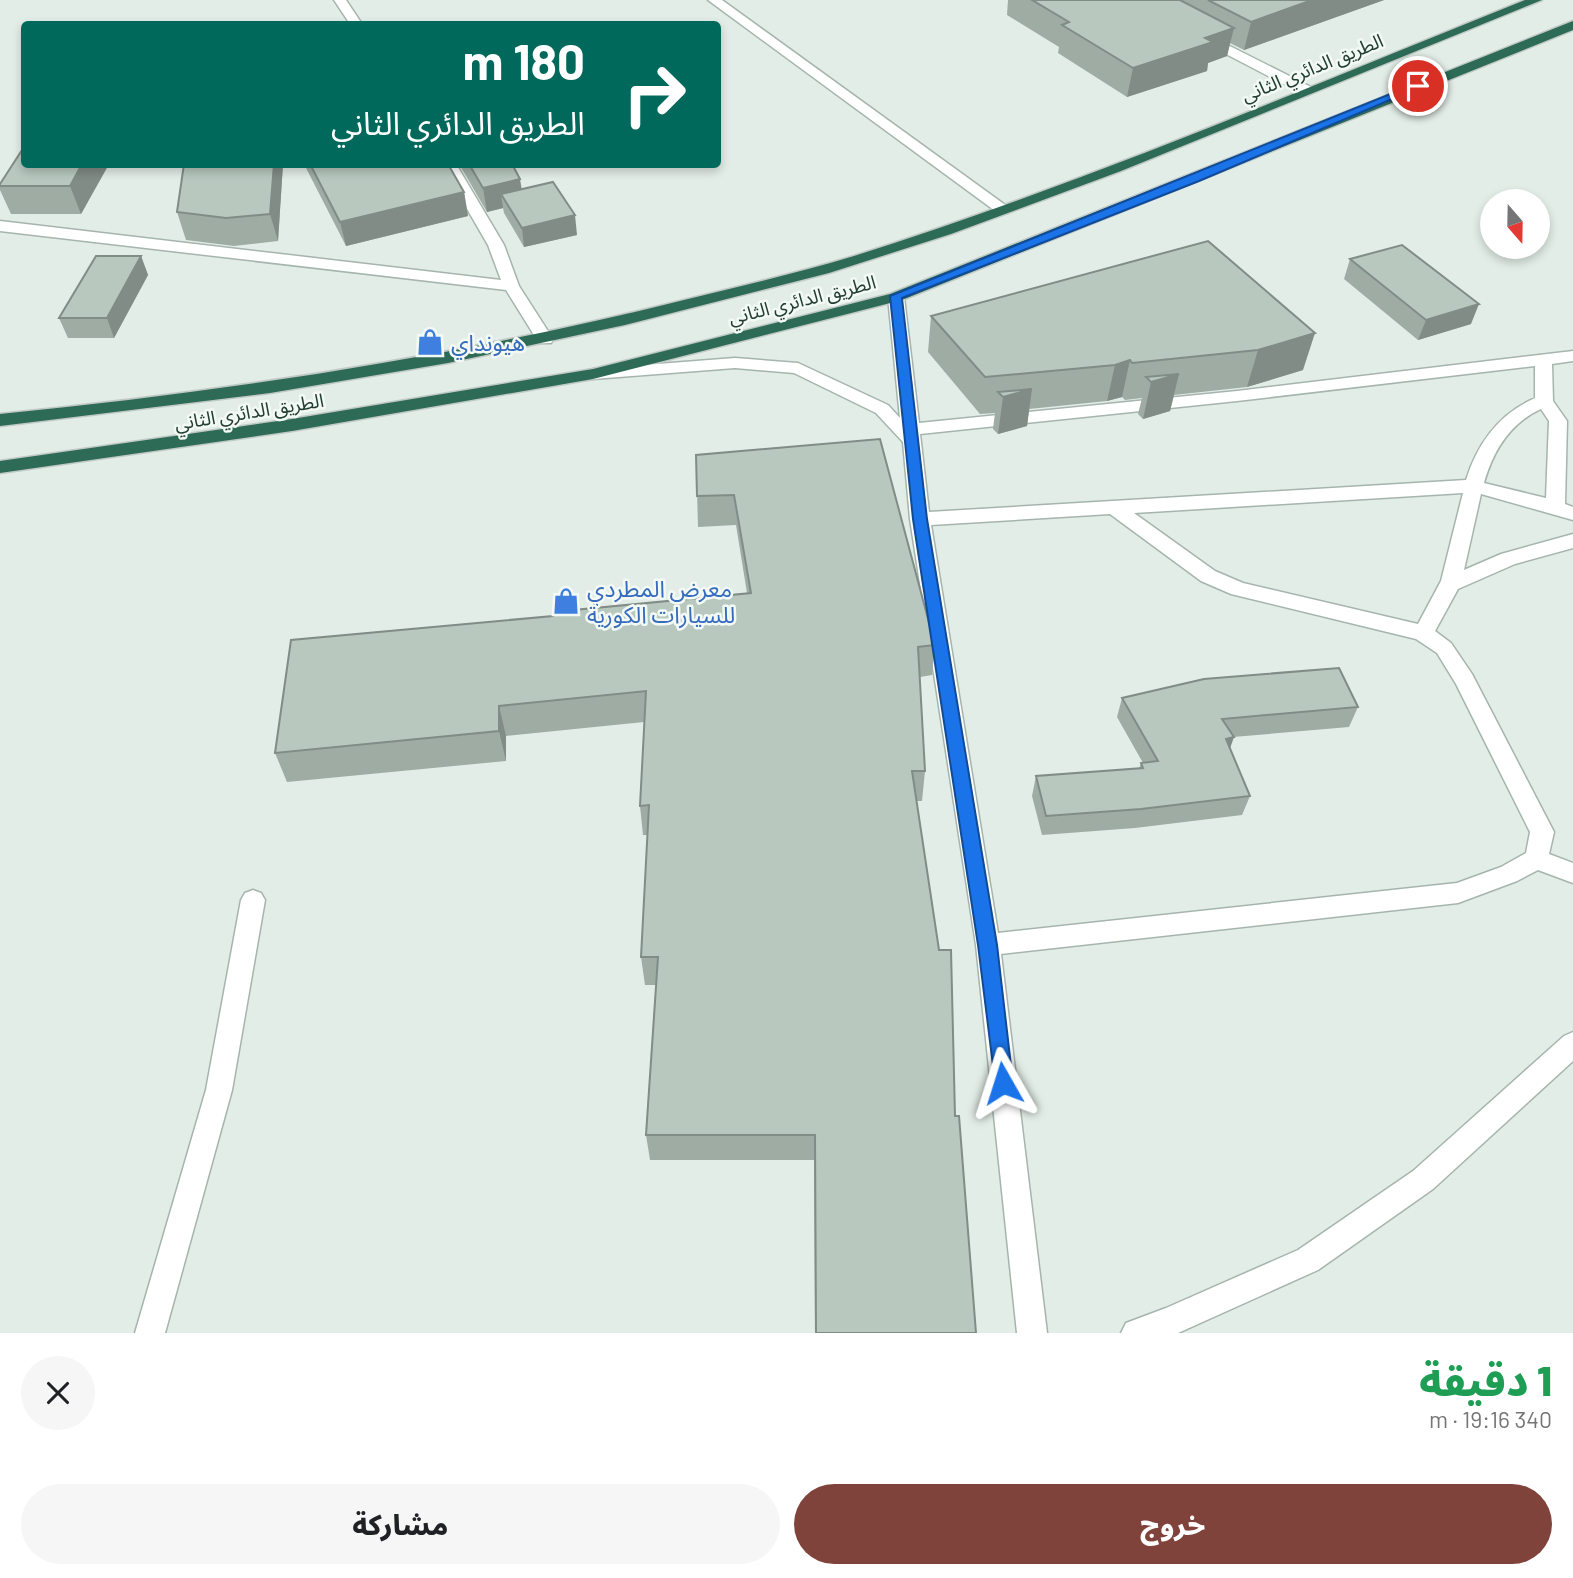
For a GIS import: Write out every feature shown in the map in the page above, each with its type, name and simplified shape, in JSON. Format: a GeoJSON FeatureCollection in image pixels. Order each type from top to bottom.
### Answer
{"type":"FeatureCollection","features":[{"type":"Feature","properties":{"kind":"highway","name":"الطريق الدائري الثاني"},"geometry":{"type":"LineString","coordinates":[[0,419],[98,411],[302,382],[545,339],[857,260],[1003,210],[1536,0]]}},
{"type":"Feature","properties":{"kind":"highway","name":"الطريق الدائري الثاني"},"geometry":{"type":"LineString","coordinates":[[0,467],[279,428],[593,374],[896,296],[1573,25]]}},
{"type":"Feature","properties":{"kind":"street"},"geometry":{"type":"LineString","coordinates":[[340,0],[354,21]]}},
{"type":"Feature","properties":{"kind":"street"},"geometry":{"type":"LineString","coordinates":[[715,0],[1003,210]]}},
{"type":"Feature","properties":{"kind":"street"},"geometry":{"type":"LineString","coordinates":[[1191,30],[1308,91]]}},
{"type":"Feature","properties":{"kind":"street"},"geometry":{"type":"LineString","coordinates":[[450,168],[496,245],[511,286],[545,339]]}},
{"type":"Feature","properties":{"kind":"street"},"geometry":{"type":"LineString","coordinates":[[0,226],[511,286]]}},
{"type":"Feature","properties":{"kind":"street"},"geometry":{"type":"LineString","coordinates":[[896,296],[920,519],[988,945],[1032,1333]]}},
{"type":"Feature","properties":{"kind":"street"},"geometry":{"type":"LineString","coordinates":[[593,374],[735,363],[798,368],[882,409],[912,435],[1573,356]]}},
{"type":"Feature","properties":{"kind":"street"},"geometry":{"type":"LineString","coordinates":[[1543,359],[1544,401],[1559,421],[1555,507]]}},
{"type":"Feature","properties":{"kind":"street"},"geometry":{"type":"LineString","coordinates":[[1423,633],[1450,584],[1472,486],[1500,428],[1518,412],[1544,401]]}},
{"type":"Feature","properties":{"kind":"street"},"geometry":{"type":"LineString","coordinates":[[920,519],[1472,486],[1573,514]]}},
{"type":"Feature","properties":{"kind":"street"},"geometry":{"type":"LineString","coordinates":[[988,945],[1458,893],[1509,874],[1536,859],[1542,832],[1465,680],[1444,648],[1423,633],[1238,589],[1208,576],[1116,509]]}},
{"type":"Feature","properties":{"kind":"street"},"geometry":{"type":"LineString","coordinates":[[1450,584],[1508,559],[1573,541]]}},
{"type":"Feature","properties":{"kind":"street"},"geometry":{"type":"LineString","coordinates":[[1536,859],[1573,873]]}},
{"type":"Feature","properties":{"kind":"street"},"geometry":{"type":"LineString","coordinates":[[150,1333],[219,1090],[253,900]]}},
{"type":"Feature","properties":{"kind":"street"},"geometry":{"type":"LineString","coordinates":[[1136,1333],[1169,1322],[1308,1260],[1423,1180],[1573,1044]]}},
{"type":"Feature","properties":{"kind":"building"},"geometry":{"type":"Polygon","coordinates":[[[1032,0],[1180,0],[1234,28],[1205,38],[1213,42],[1133,68],[1062,25],[1069,22],[1032,0]]]}},
{"type":"Feature","properties":{"kind":"building"},"geometry":{"type":"Polygon","coordinates":[[[1208,0],[1312,0],[1251,22],[1208,0]]]}},
{"type":"Feature","properties":{"kind":"building"},"geometry":{"type":"Polygon","coordinates":[[[21,152],[21,168],[80,168],[70,186],[0,184],[21,152]]]}},
{"type":"Feature","properties":{"kind":"building"},"geometry":{"type":"Polygon","coordinates":[[[183,168],[274,168],[270,214],[226,218],[177,212],[183,168]]]}},
{"type":"Feature","properties":{"kind":"building"},"geometry":{"type":"Polygon","coordinates":[[[312,168],[450,168],[464,192],[340,222],[312,168]]]}},
{"type":"Feature","properties":{"kind":"building"},"geometry":{"type":"Polygon","coordinates":[[[471,168],[514,168],[520,179],[483,188],[471,168]]]}},
{"type":"Feature","properties":{"kind":"building"},"geometry":{"type":"Polygon","coordinates":[[[553,182],[575,215],[522,228],[501,194],[553,182]]]}},
{"type":"Feature","properties":{"kind":"building"},"geometry":{"type":"Polygon","coordinates":[[[1208,241],[1315,333],[1258,350],[1132,363],[1130,360],[1115,365],[985,377],[931,316],[1208,241]]]}},
{"type":"Feature","properties":{"kind":"building"},"geometry":{"type":"Polygon","coordinates":[[[1402,245],[1479,304],[1426,320],[1350,259],[1402,245]]]}},
{"type":"Feature","properties":{"kind":"building"},"geometry":{"type":"Polygon","coordinates":[[[96,256],[141,256],[107,318],[59,318],[96,256]]]}},
{"type":"Feature","properties":{"kind":"building"},"geometry":{"type":"Polygon","coordinates":[[[1179,374],[1151,382],[1146,377],[1179,374]]]}},
{"type":"Feature","properties":{"kind":"building"},"geometry":{"type":"Polygon","coordinates":[[[1032,389],[1003,397],[998,392],[1032,389]]]}},
{"type":"Feature","properties":{"kind":"building"},"geometry":{"type":"Polygon","coordinates":[[[880,439],[935,645],[918,647],[925,771],[912,771],[939,950],[951,950],[955,1116],[959,1116],[976,1333],[816,1333],[815,1135],[646,1135],[658,957],[641,957],[649,805],[640,806],[646,691],[499,706],[499,731],[275,753],[291,640],[553,616],[553,612],[751,593],[734,495],[697,496],[696,455],[880,439]]]}},
{"type":"Feature","properties":{"kind":"building"},"geometry":{"type":"Polygon","coordinates":[[[1339,668],[1358,707],[1222,719],[1234,737],[1226,739],[1250,796],[1141,809],[1046,816],[1036,776],[1143,768],[1141,763],[1158,761],[1122,698],[1204,679],[1339,668]]]}},
{"type":"Feature","properties":{"kind":"place","name":"هيونداي"},"geometry":{"type":"Point","coordinates":[430,342]}},
{"type":"Feature","properties":{"kind":"place","name":"معرض المطردي للسيارات الكورية"},"geometry":{"type":"Point","coordinates":[566,601]}},
{"type":"Feature","properties":{"kind":"route"},"geometry":{"type":"LineString","coordinates":[[1003,1083],[988,945],[920,519],[896,296],[1195,178],[1418,86]]}}]}
